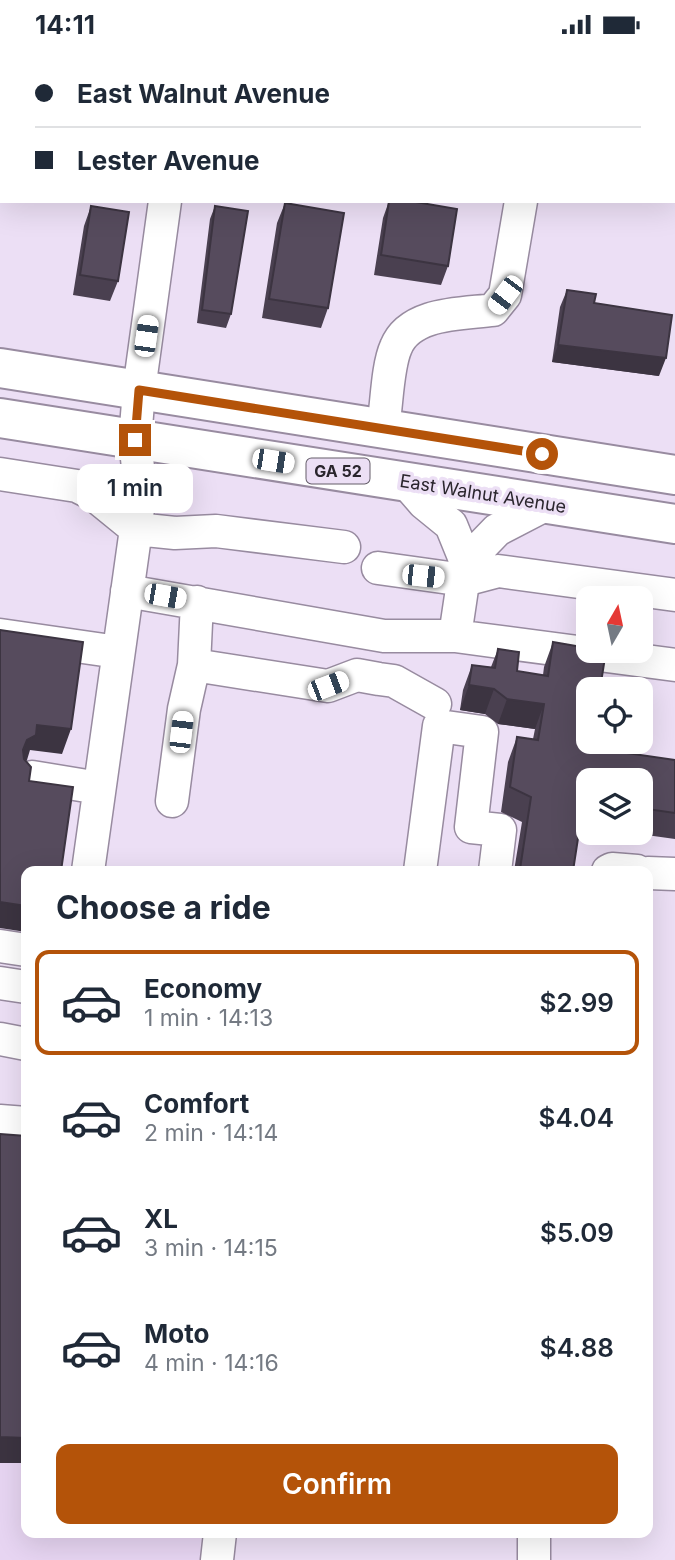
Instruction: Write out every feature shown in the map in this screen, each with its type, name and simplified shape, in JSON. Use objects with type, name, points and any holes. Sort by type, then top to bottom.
[{"type":"main road","points":[[0,368],[675,475]]},
{"type":"main road","name":"East Walnut Avenue","points":[[0,418],[675,524]]},
{"type":"street","points":[[89,866],[136,529],[140,486],[135,440],[139,390],[165,203]]},
{"type":"street","points":[[383,428],[396,346],[409,330],[425,320],[493,310],[505,295],[521,203]]},
{"type":"street","points":[[0,474],[77,486],[93,494],[136,529],[175,533],[216,531],[344,547]]},
{"type":"street","points":[[405,481],[424,503],[451,525],[465,571],[456,636]]},
{"type":"street","points":[[465,571],[497,530],[547,505]]},
{"type":"street","points":[[378,568],[498,571],[675,595]]},
{"type":"street","points":[[127,591],[197,601],[384,636],[456,636],[675,665]]},
{"type":"street","points":[[172,801],[184,709],[194,665],[197,601]]},
{"type":"street","points":[[0,635],[118,652]]},
{"type":"street","points":[[379,678],[384,636]]},
{"type":"street","points":[[194,665],[328,686],[357,675],[379,678],[394,681],[435,704]]},
{"type":"street","points":[[421,866],[439,726],[482,732],[471,827],[500,831],[496,866]]},
{"type":"street","points":[[32,777],[99,788]]},
{"type":"street","points":[[653,873],[675,874]]},
{"type":"street","points":[[0,946],[21,949]]},
{"type":"street","points":[[0,982],[21,986]]},
{"type":"street","points":[[0,1039],[21,1043]]},
{"type":"street","points":[[0,1121],[21,1123]]},
{"type":"street","points":[[217,1560],[219,1538]]},
{"type":"street","points":[[534,1538],[534,1560]]},
{"type":"shaded area","points":[[0,1139],[21,1142],[21,1538],[201,1538],[200,1560],[0,1560]]},
{"type":"building","points":[[285,203],[344,213],[328,308],[269,299]]},
{"type":"building","points":[[389,203],[422,203],[457,209],[448,266],[381,255]]},
{"type":"building","points":[[91,206],[129,212],[118,281],[80,275]]},
{"type":"building","points":[[215,206],[248,211],[231,314],[202,310]]},
{"type":"building","points":[[567,290],[596,294],[594,303],[672,315],[666,358],[558,345]]},
{"type":"building","points":[[0,630],[83,642],[71,729],[37,725],[36,735],[27,740],[23,750],[24,759],[31,767],[29,781],[73,787],[62,866],[21,866],[21,905],[0,902]]},
{"type":"building","points":[[553,642],[576,646],[576,663],[604,663],[602,677],[576,677],[576,754],[634,754],[675,760],[675,813],[653,810],[653,768],[576,768],[577,845],[574,866],[520,866],[531,797],[510,787],[517,737],[538,740],[544,704],[507,699],[494,689],[469,685],[472,665],[495,668],[498,649],[519,652],[517,671],[548,676]]},
{"type":"building","points":[[0,1134],[21,1136],[21,1438],[0,1437]]},
{"type":"route","points":[[135,440],[139,390],[542,454]]}]
